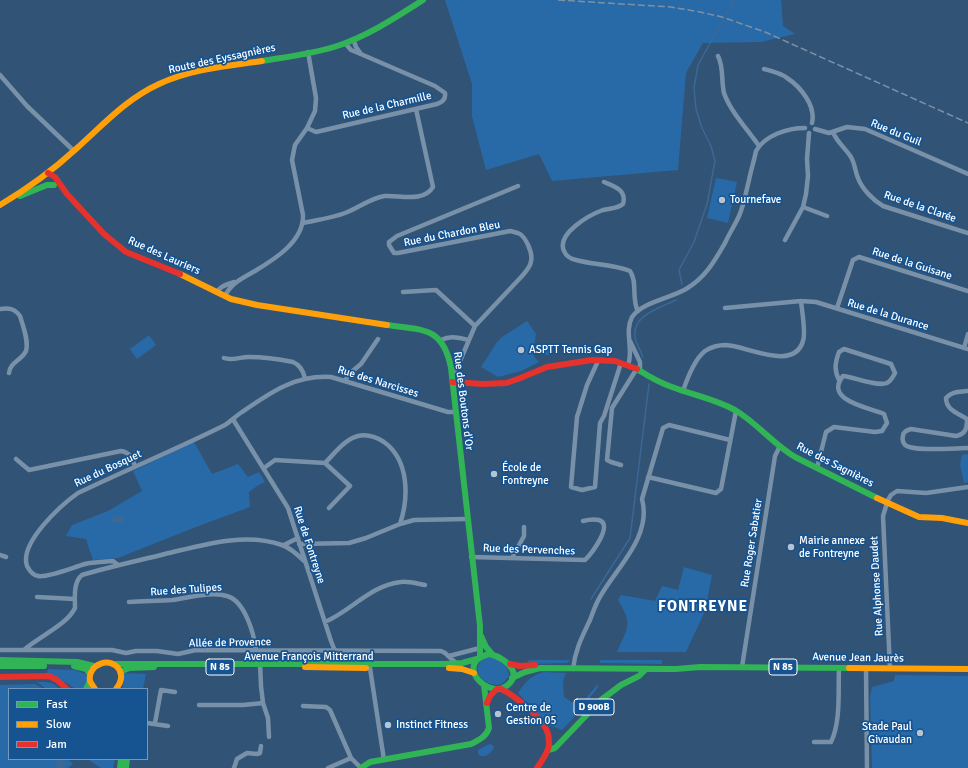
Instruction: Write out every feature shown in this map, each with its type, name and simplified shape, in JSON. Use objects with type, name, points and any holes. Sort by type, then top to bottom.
[{"type":"main road","name":"Route des Eyssagnières","points":[[0,205],[48,173],[123,105],[147,89],[197,72],[251,61],[324,50],[353,39],[423,0]]},
{"type":"main road","points":[[55,176],[57,165]]},
{"type":"main road","points":[[48,173],[55,176],[67,194],[54,185],[48,178],[48,173]]},
{"type":"main road","points":[[8,201],[40,187],[50,184],[54,185]]},
{"type":"main road","name":"Route des Eyssagnières","points":[[0,201],[26,188]]},
{"type":"main road","name":"Rue des Lauriers","points":[[67,194],[104,234],[120,248],[141,259],[191,279],[225,296]]},
{"type":"main road","name":"Rue des Boutons d'Or","points":[[225,296],[238,301],[257,305],[415,329],[432,333],[441,340],[448,354],[452,374],[471,557],[481,634],[478,658]]},
{"type":"main road","name":"Rue des Sagnières","points":[[452,382],[493,384],[506,383],[543,367],[612,360],[638,370],[660,382],[716,401],[736,411],[795,457],[886,503],[919,517],[942,518],[968,523]]},
{"type":"main road","name":"Rue des Boutons d'Or","points":[[481,634],[486,647],[492,654]]},
{"type":"main road","points":[[322,665],[332,653],[337,664]]},
{"type":"main road","points":[[520,701],[514,689],[512,679],[513,671],[510,664],[505,659],[492,654],[486,654],[478,658],[474,665],[474,674],[478,680],[484,685],[499,689],[512,695],[520,701],[546,730],[549,738],[548,750]]},
{"type":"main road","name":"Avenue François Mitterrand","points":[[113,664],[457,664],[469,662],[478,658]]},
{"type":"main road","name":"N 85","points":[[0,663],[77,662],[94,666],[104,662],[113,664]]},
{"type":"main road","name":"N 85","points":[[0,663],[24,666],[77,666],[86,669],[90,674]]},
{"type":"main road","points":[[113,664],[120,672],[121,677],[118,688]]},
{"type":"main road","name":"Avenue François Mitterrand","points":[[337,664],[370,668],[456,668],[474,674]]},
{"type":"main road","name":"Avenue Jean Jaurès","points":[[510,664],[520,666],[646,669],[700,667]]},
{"type":"main road","name":"Avenue François Mitterrand","points":[[120,672],[129,668],[260,665]]},
{"type":"main road","name":"Avenue Jean Jaurès","points":[[512,679],[530,670],[540,668],[573,667],[676,665],[700,667],[968,669]]},
{"type":"main road","points":[[93,688],[90,681],[90,674],[94,666]]},
{"type":"main road","name":"D 900B","points":[[537,768],[548,750],[555,748],[607,695],[621,685],[639,676],[646,669]]},
{"type":"main road","points":[[0,677],[49,676],[57,680],[66,688]]},
{"type":"main road","points":[[487,703],[490,696],[507,685],[512,679]]},
{"type":"main road","points":[[86,688],[90,681]]},
{"type":"main road","points":[[361,768],[366,764],[471,744],[478,741],[487,734],[489,728],[484,685]]},
{"type":"main road","points":[[368,768],[381,761]]},
{"type":"street","points":[[353,39],[361,54]]},
{"type":"street","name":"Rue de la Charmille","points":[[306,128],[316,132],[442,102],[446,96],[445,93],[435,86],[351,50],[345,43]]},
{"type":"street","points":[[225,296],[228,290],[236,282],[270,261],[285,249],[296,237],[303,223],[303,215],[292,160],[295,145],[315,111],[316,105],[308,52]]},
{"type":"street","points":[[718,56],[722,67],[722,79],[726,98],[733,111],[759,146]]},
{"type":"street","points":[[764,69],[787,77],[797,86],[810,106],[813,115],[812,123],[815,129],[813,132],[809,133]]},
{"type":"street","points":[[0,75],[26,106],[74,151]]},
{"type":"street","points":[[303,223],[345,213],[360,204],[383,196],[405,198],[426,194],[431,191],[434,187],[416,109]]},
{"type":"street","points":[[598,361],[587,385],[577,418],[571,487],[582,490],[595,488],[600,423],[624,364],[631,352],[629,340],[630,322],[633,316],[646,306],[685,290],[706,273],[717,257],[739,215],[744,202],[756,151],[759,146],[768,138],[786,130],[806,128],[807,125],[812,123]]},
{"type":"street","name":"Rue du Guil","points":[[815,129],[826,132],[833,132],[847,127],[865,130],[968,174]]},
{"type":"street","points":[[785,240],[803,207],[808,183],[806,159],[809,133],[807,132],[806,128]]},
{"type":"street","name":"Rue de la Clarée","points":[[833,132],[846,148],[852,159],[858,179],[875,201],[883,206],[968,233]]},
{"type":"street","points":[[604,182],[620,190],[624,197],[623,204],[617,208],[598,212],[573,228],[565,236],[562,246],[566,255],[575,260],[630,271],[633,276],[638,311]]},
{"type":"street","name":"Rue du Chardon Bleu","points":[[452,374],[457,368],[475,326],[523,275],[532,261],[523,236],[515,232],[504,232],[398,253],[394,253],[389,245],[389,242],[397,236],[518,186]]},
{"type":"street","points":[[803,207],[827,216]]},
{"type":"street","name":"Rue de la Guisane","points":[[837,308],[853,260],[859,257],[968,291]]},
{"type":"street","points":[[217,292],[223,286],[236,282]]},
{"type":"street","points":[[403,292],[436,290],[475,326]]},
{"type":"street","points":[[683,391],[698,358],[706,351],[714,347],[726,345],[775,356],[788,356],[796,353],[804,339],[801,301]]},
{"type":"street","name":"Rue de la Durance","points":[[726,308],[801,301],[816,302],[966,348]]},
{"type":"street","points":[[0,309],[9,308],[18,313],[26,342],[26,350],[24,354],[9,368],[9,373]]},
{"type":"street","points":[[966,348],[968,334]]},
{"type":"street","points":[[441,340],[453,337],[469,340]]},
{"type":"street","points":[[345,381],[349,374],[361,364],[378,339]]},
{"type":"street","points":[[621,465],[608,460],[610,417],[612,408],[638,370],[640,362],[629,340]]},
{"type":"street","points":[[818,468],[826,432],[830,429],[834,427],[875,432],[882,431],[887,423],[884,414],[851,404],[847,400],[839,391],[839,380],[835,366],[839,352],[844,349],[891,364],[895,373],[893,378],[888,383],[881,384],[849,376],[842,376],[839,380]]},
{"type":"street","points":[[224,358],[227,360],[248,357],[293,362],[298,364],[305,378]]},
{"type":"street","name":"Rue des Narcisses","points":[[234,419],[248,408],[283,386],[305,378],[320,376],[331,377],[448,412],[455,412]]},
{"type":"street","points":[[967,391],[949,394],[946,398],[946,404],[950,409],[966,419],[966,430],[962,435],[956,436],[911,429],[906,430],[903,435],[903,442],[906,446],[913,448],[968,448]]},
{"type":"street","points":[[648,476],[716,494],[721,489],[736,411]]},
{"type":"street","name":"Rue du Bosquet","points":[[234,419],[78,493],[60,506],[41,528],[27,552],[25,560],[28,567],[33,574],[45,577],[87,564],[113,561],[118,565],[211,543],[245,539],[263,540],[284,545],[304,561]]},
{"type":"street","name":"Rue de Fontreyne","points":[[234,419],[235,423],[288,508],[331,641],[332,653]]},
{"type":"street","points":[[573,667],[575,654],[600,597],[631,552],[640,532],[644,508],[642,499],[661,432],[666,426],[669,425],[730,440]]},
{"type":"street","points":[[325,463],[346,443],[356,436],[373,436],[388,446],[398,460],[403,472],[406,487],[406,500],[400,524]]},
{"type":"street","name":"Rue Roger Sabatier","points":[[742,667],[775,456],[780,446]]},
{"type":"street","points":[[16,459],[29,470],[122,451],[131,456],[135,466]]},
{"type":"street","points":[[264,468],[275,460],[325,463],[352,487],[329,508]]},
{"type":"street","points":[[886,503],[891,495],[897,491],[926,492],[968,487]]},
{"type":"street","name":"Rue Alphonse Daudet","points":[[886,503],[883,516],[890,669]]},
{"type":"street","points":[[299,544],[349,543],[414,520],[467,519]]},
{"type":"street","name":"Rue des Pervenches","points":[[471,557],[585,560],[602,536],[603,526],[602,522],[598,520],[583,521]]},
{"type":"street","points":[[512,558],[524,536],[524,527]]},
{"type":"street","points":[[284,545],[298,538]]},
{"type":"street","points":[[0,555],[6,557]]},
{"type":"street","points":[[24,650],[70,615],[75,608],[76,582],[78,578],[82,575],[118,565]]},
{"type":"street","points":[[325,622],[380,587],[402,582],[425,585]]},
{"type":"street","name":"Rue des Tulipes","points":[[129,602],[173,600],[214,595],[227,596],[235,600],[246,616],[256,650]]},
{"type":"street","points":[[37,597],[75,599]]},
{"type":"street","points":[[448,656],[480,648]]},
{"type":"street","name":"Allée de Provence","points":[[0,650],[112,650],[126,653],[136,651],[157,651],[178,654],[196,650],[256,650],[332,653],[441,651],[457,664]]},
{"type":"street","points":[[260,665],[263,703],[268,718],[269,738]]},
{"type":"street","points":[[370,668],[381,761]]},
{"type":"street","points":[[814,742],[831,742],[835,734],[839,668]]},
{"type":"street","points":[[866,668],[867,768]]},
{"type":"street","points":[[155,723],[161,690],[175,692]]},
{"type":"street","points":[[199,705],[243,705],[263,703]]},
{"type":"street","points":[[303,706],[326,707],[330,710],[351,758],[361,768]]},
{"type":"street","points":[[148,723],[168,726]]},
{"type":"street","points":[[234,768],[237,759],[247,753],[260,753],[261,746]]},
{"type":"street","points":[[328,768],[351,758]]},
{"type":"shaded area","points":[[445,0],[781,0],[783,26],[795,34],[761,42],[703,43],[686,73],[678,170],[552,181],[539,154],[486,170],[472,116],[472,84]]},
{"type":"shaded area","name":"Tournefave","points":[[716,178],[737,182],[728,223],[707,218]]},
{"type":"shaded area","name":"ASPTT Tennis Gap","points":[[527,321],[536,334],[534,346],[546,346],[546,348],[550,348],[549,355],[533,353],[539,362],[521,371],[498,377],[481,367],[497,342],[502,337]]},
{"type":"shaded area","points":[[149,335],[156,345],[137,359],[130,349]]},
{"type":"shaded area","points":[[194,442],[212,474],[238,464],[248,477],[259,472],[265,482],[249,492],[250,507],[118,558],[93,560],[86,539],[66,536],[72,525],[108,511],[142,491],[133,471]]},
{"type":"shaded area","points":[[968,454],[968,482],[964,483],[960,465],[962,455]]},
{"type":"shaded area","points":[[123,515],[124,522],[113,523],[112,517]]},
{"type":"shaded area","points":[[684,567],[712,575],[705,611],[686,652],[617,652],[627,626],[626,615],[618,600],[621,595],[655,601],[662,586],[678,590]]},
{"type":"shaded area","points":[[491,657],[501,661],[509,672],[509,676],[502,684],[495,685],[488,683],[479,675],[479,664],[483,660]]},
{"type":"shaded area","points":[[529,660],[570,660],[567,663],[527,664]]},
{"type":"shaded area","points":[[600,660],[662,660],[662,664],[600,663]]},
{"type":"shaded area","points":[[48,669],[75,670],[86,674],[89,680],[84,688],[74,688],[47,673]]},
{"type":"shaded area","points":[[544,672],[566,673],[563,681],[564,697],[573,703],[573,708],[576,710],[597,685],[599,686],[578,713],[562,730],[550,726],[518,693],[523,685],[535,675]]},
{"type":"shaded area","points":[[124,673],[146,674],[143,688],[122,688]]},
{"type":"shaded area","name":"Stade Paul Givaudan","points":[[895,675],[968,676],[968,768],[872,768],[870,697],[872,687],[894,681]]},
{"type":"shaded area","points":[[37,682],[51,683],[59,688],[45,688]]},
{"type":"shaded area","points":[[35,684],[42,688],[8,688],[8,760],[69,760],[73,764],[68,768],[0,768],[0,685]]},
{"type":"shaded area","points":[[489,744],[493,745],[494,748],[491,752],[486,756],[480,756],[478,750]]},
{"type":"shaded area","points":[[59,760],[63,760],[68,765],[64,768],[57,768],[54,765]]},
{"type":"shaded area","points":[[115,760],[113,768],[101,768],[90,761]]},
{"type":"waterway","points":[[682,284],[679,270],[694,242],[707,204],[715,161],[711,146],[702,128],[696,109],[694,88],[698,65],[734,0]]},
{"type":"waterway","points":[[643,357],[635,337],[635,329],[638,323],[648,313],[676,300]]},
{"type":"waterway","points":[[591,599],[630,538],[649,384]]},
{"type":"railway","points":[[558,0],[671,7],[722,17],[765,32],[968,123]]},
{"type":"traffic: fast","points":[[262,61],[316,52],[346,43],[402,14],[423,0]]},
{"type":"traffic: fast","points":[[20,196],[47,185],[54,185]]},
{"type":"traffic: fast","points":[[387,325],[421,330],[436,337],[443,344],[451,368],[480,626],[480,657]]},
{"type":"traffic: fast","points":[[637,369],[668,385],[712,400],[735,410],[751,421],[779,446],[795,457],[877,498]]},
{"type":"traffic: fast","points":[[481,636],[486,647],[492,654]]},
{"type":"traffic: fast","points":[[490,654],[497,656],[508,664],[514,674],[508,684],[501,689],[492,688],[485,685],[475,674],[475,662],[481,657],[490,654]]},
{"type":"traffic: fast","points":[[113,664],[445,664],[462,663],[477,659]]},
{"type":"traffic: fast","points":[[0,660],[77,662],[94,666]]},
{"type":"traffic: fast","points":[[0,666],[44,666]]},
{"type":"traffic: fast","points":[[74,666],[86,669],[90,674]]},
{"type":"traffic: fast","points":[[120,672],[129,668],[154,667]]},
{"type":"traffic: fast","points":[[512,678],[525,672],[540,668],[849,668]]},
{"type":"traffic: fast","points":[[548,750],[555,748],[601,700],[621,685],[639,676],[646,669]]},
{"type":"traffic: fast","points":[[86,688],[90,681]]},
{"type":"traffic: fast","points":[[361,768],[370,762],[471,744],[479,740],[486,734],[489,728],[484,685]]},
{"type":"traffic: fast","points":[[120,768],[121,760]]},
{"type":"traffic: fast","points":[[126,768],[127,760]]},
{"type":"traffic: slow","points":[[0,205],[49,172],[125,105],[147,90],[171,79],[197,71],[262,61]]},
{"type":"traffic: slow","points":[[180,274],[231,299],[257,305],[387,325]]},
{"type":"traffic: slow","points":[[877,498],[919,517],[942,518],[968,523]]},
{"type":"traffic: slow","points":[[94,688],[90,681],[92,670],[96,666],[106,663],[112,663],[120,671],[121,681],[117,688]]},
{"type":"traffic: slow","points":[[305,667],[366,668]]},
{"type":"traffic: slow","points":[[449,668],[462,669],[474,673]]},
{"type":"traffic: slow","points":[[849,668],[968,669]]},
{"type":"traffic: jam","points":[[48,173],[55,177],[67,194],[104,234],[126,252],[180,274]]},
{"type":"traffic: jam","points":[[452,382],[483,384],[506,383],[547,367],[592,360],[615,361],[637,369]]},
{"type":"traffic: jam","points":[[510,664],[520,666],[535,665]]},
{"type":"traffic: jam","points":[[0,677],[49,676],[57,680],[66,688]]},
{"type":"traffic: jam","points":[[487,703],[490,696],[497,689]]},
{"type":"traffic: jam","points":[[501,689],[528,708],[541,721],[545,728],[548,735],[549,746],[546,755],[537,768]]},
{"type":"place","name":"Tournefave","points":[[722,200]]},
{"type":"place","name":"ASPTT Tennis Gap","points":[[521,350]]},
{"type":"place","name":"École de Fontreyne","points":[[494,474]]},
{"type":"place","name":"Mairie annexe de Fontreyne","points":[[791,547]]},
{"type":"place","name":"Centre de Gestion 05","points":[[498,714]]},
{"type":"place","name":"Instinct Fitness","points":[[388,725]]},
{"type":"place","name":"Stade Paul Givaudan","points":[[920,733]]},
{"type":"district","name":"FONTREYNE","points":[[703,607]]}]
